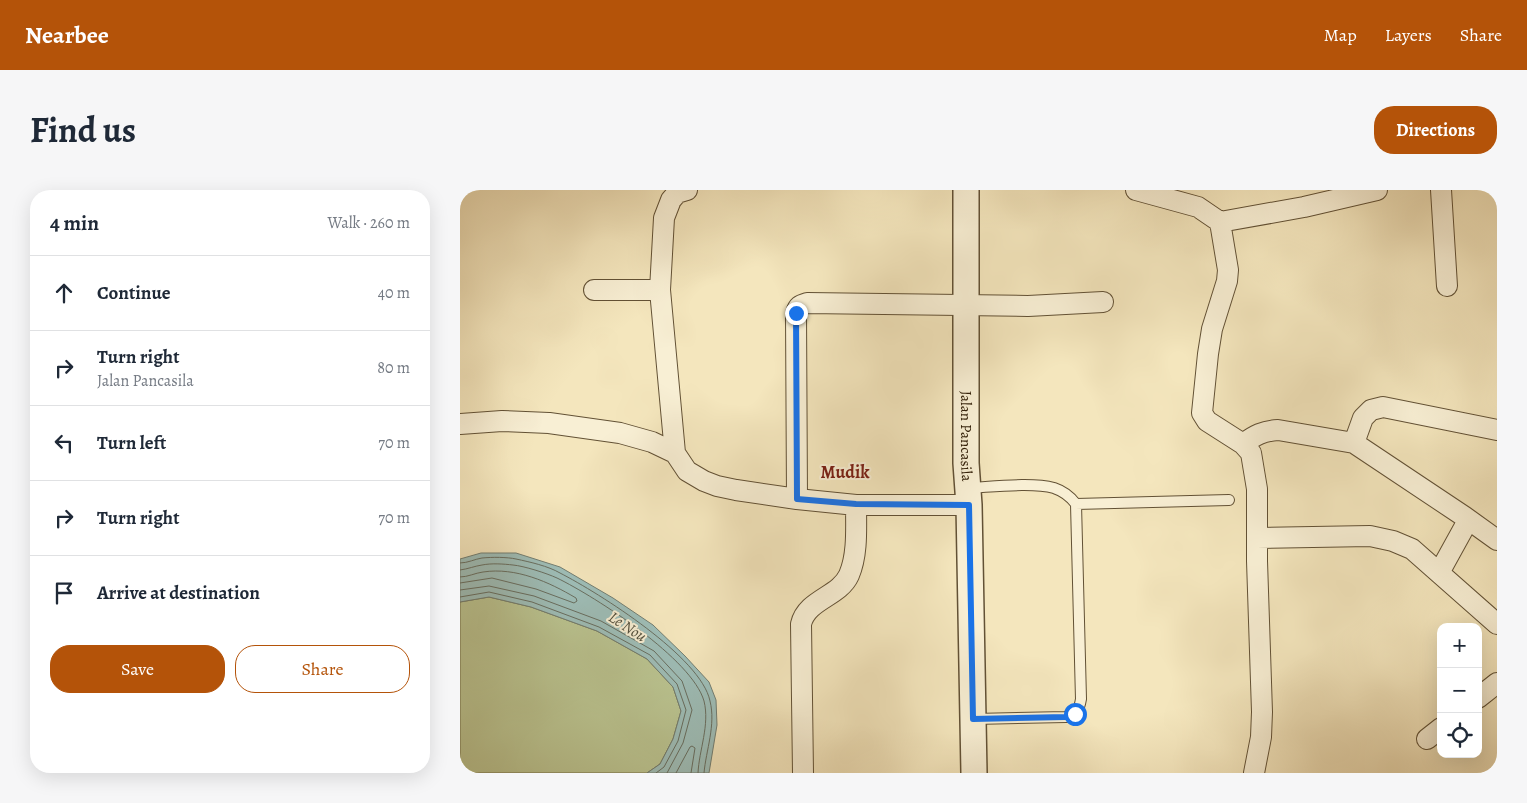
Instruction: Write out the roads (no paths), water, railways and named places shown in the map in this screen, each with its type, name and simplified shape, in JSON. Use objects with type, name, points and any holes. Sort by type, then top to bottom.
[{"type":"street","points":[[686,190],[677,194],[671,200],[664,218],[660,290],[675,452],[687,471],[704,481],[736,490],[797,499],[856,504],[968,496]]},
{"type":"street","name":"Jalan Pancasila","points":[[966,190],[966,463],[974,773]]},
{"type":"street","points":[[1136,190],[1198,208],[1220,222],[1304,207],[1336,195],[1377,190]]},
{"type":"street","points":[[1441,190],[1447,286]]},
{"type":"street","points":[[1220,222],[1228,270],[1227,281],[1212,329],[1202,413],[1207,421],[1243,444],[1251,453],[1257,489],[1262,712],[1261,738],[1254,773]]},
{"type":"street","points":[[594,290],[660,290]]},
{"type":"street","points":[[797,499],[796,313],[798,307],[807,303],[1028,306],[1103,302]]},
{"type":"street","points":[[1354,443],[1363,418],[1371,410],[1383,407],[1497,430]]},
{"type":"street","points":[[460,424],[502,421],[549,423],[590,428],[620,433],[652,442],[675,452]]},
{"type":"street","points":[[1243,444],[1256,434],[1278,430],[1354,443],[1497,540]]},
{"type":"street","points":[[803,773],[801,624],[804,614],[810,607],[840,586],[849,576],[856,539],[856,504]]},
{"type":"street","points":[[1439,573],[1466,524],[1465,517]]},
{"type":"street","points":[[1257,538],[1370,536],[1393,541],[1412,549],[1497,624]]},
{"type":"street","points":[[1482,695],[1497,683]]},
{"type":"lane","points":[[968,496],[1047,487],[1062,491],[1076,504],[1081,699],[1079,710],[1075,714],[1066,717],[973,719]]},
{"type":"lane","points":[[1076,504],[1230,500]]},
{"type":"water","name":"Le Nou","points":[[481,553],[516,553],[560,567],[613,598],[653,625],[709,682],[716,700],[717,725],[709,773],[647,773],[660,764],[673,739],[681,711],[673,687],[647,659],[597,631],[531,607],[489,597],[460,602],[460,559]]},
{"type":"district","name":"Mudik","points":[[845,472]]}]
